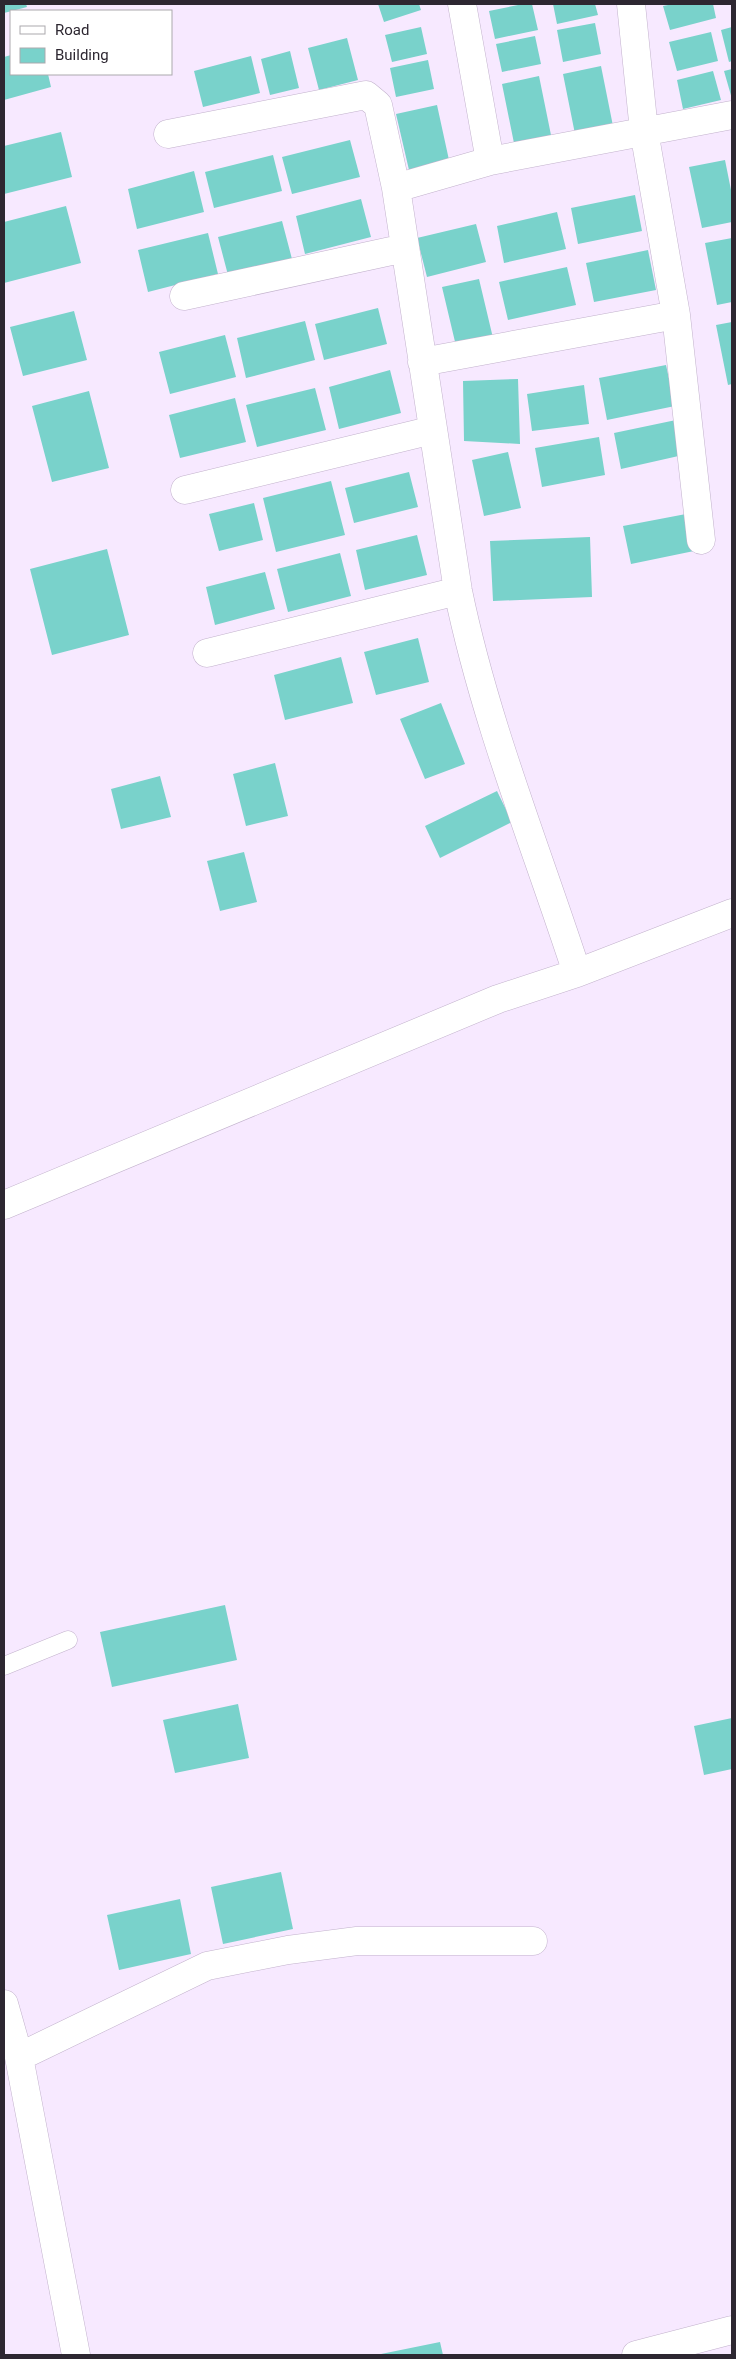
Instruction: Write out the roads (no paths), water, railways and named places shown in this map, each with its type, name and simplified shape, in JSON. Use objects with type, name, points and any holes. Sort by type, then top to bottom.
[{"type":"street","points":[[462,4],[490,161]]},
{"type":"street","points":[[631,4],[644,131],[676,315],[701,540]]},
{"type":"street","points":[[168,134],[366,95],[378,105],[396,188],[458,591],[478,680],[577,973]]},
{"type":"street","points":[[396,188],[490,161],[732,115]]},
{"type":"street","points":[[184,296],[405,248]]},
{"type":"street","points":[[422,362],[676,315]]},
{"type":"street","points":[[185,490],[433,430]]},
{"type":"street","points":[[207,653],[458,591]]},
{"type":"street","points":[[4,1205],[498,999],[577,973],[732,913]]},
{"type":"street","points":[[15,2073],[208,1966],[288,1950],[357,1941],[533,1940]]},
{"type":"street","points":[[4,2004],[15,2073],[76,2355]]},
{"type":"street","points":[[636,2355],[732,2330]]},
{"type":"lane","points":[[4,1666],[68,1640]]}]
